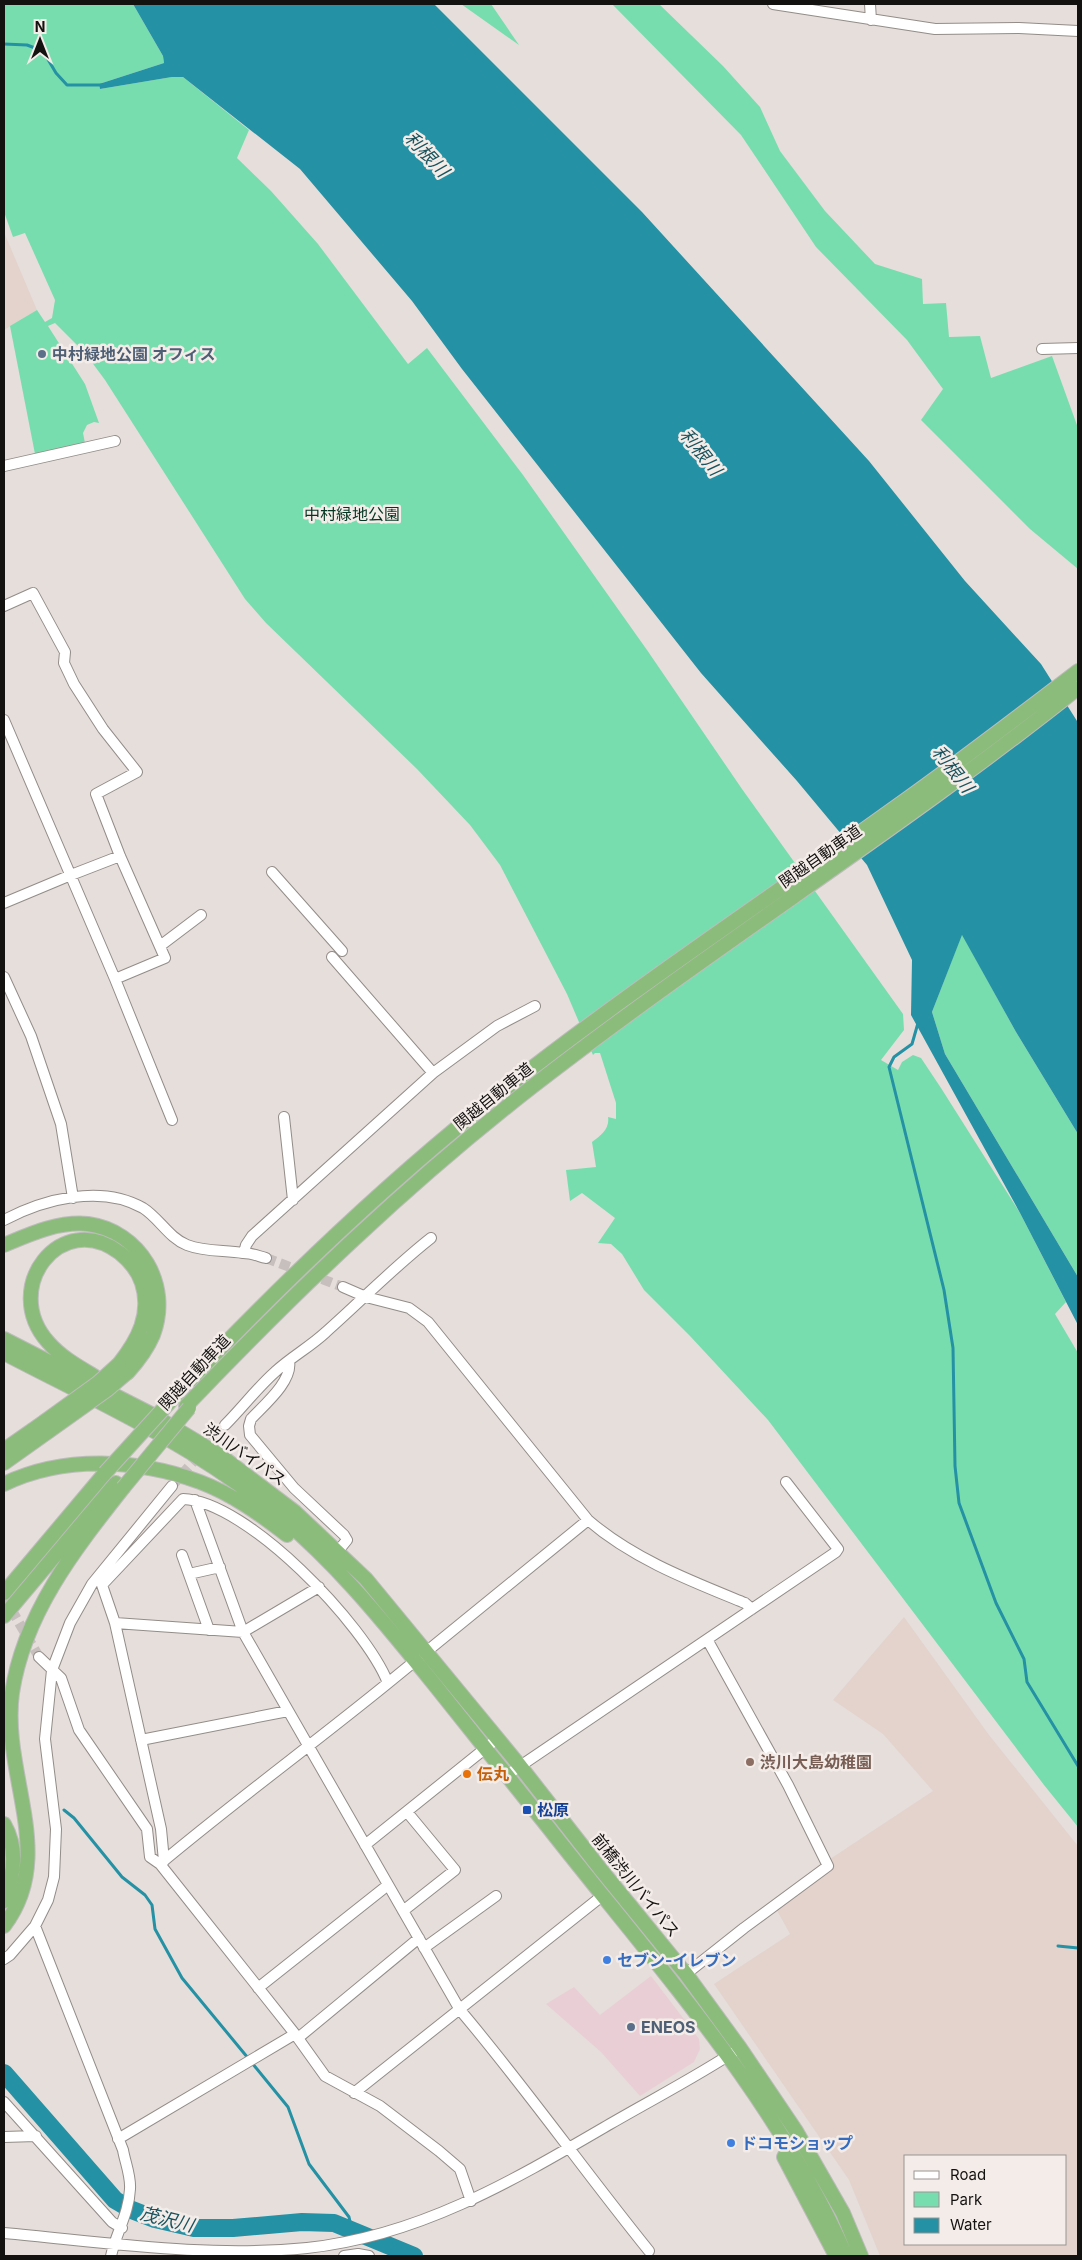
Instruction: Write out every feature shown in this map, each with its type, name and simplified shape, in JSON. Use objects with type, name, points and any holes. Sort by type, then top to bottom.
[{"type":"highway","name":"関越自動車道","points":[[4,1593],[105,1473],[175,1396],[296,1272],[379,1194],[479,1110],[563,1045],[671,965],[897,807],[1078,671]]},
{"type":"highway","name":"関越自動車道","points":[[4,1616],[211,1379],[333,1257],[390,1204],[475,1132],[570,1057],[968,772],[1078,688]]},
{"type":"highway","points":[[4,1245],[51,1227],[85,1224],[102,1226],[132,1243],[143,1256],[157,1286],[158,1302],[154,1334],[143,1354],[98,1383],[4,1463]]},
{"type":"highway","points":[[123,1368],[137,1338],[144,1315],[144,1289],[134,1268],[126,1257],[114,1248],[95,1241],[83,1240],[69,1243],[56,1249],[39,1264],[33,1277],[30,1291],[33,1318],[47,1342],[73,1363],[152,1408],[190,1432],[221,1456]]},
{"type":"highway","name":"渋川バイパス","points":[[4,1339],[151,1414],[221,1456],[295,1512],[366,1579],[420,1656]]},
{"type":"highway","name":"渋川バイパス","points":[[4,1353],[142,1424],[206,1462],[261,1501],[346,1579],[420,1656]]},
{"type":"highway","points":[[4,1450],[46,1427]]},
{"type":"highway","points":[[4,1484],[31,1473],[76,1465],[126,1464],[175,1474],[201,1482],[242,1503],[346,1579]]},
{"type":"highway","points":[[4,1926],[20,1900],[26,1880],[28,1861],[28,1838],[11,1744],[12,1694],[17,1668],[36,1616],[51,1588],[120,1485]]},
{"type":"highway","name":"前橋渋川バイパス","points":[[420,1656],[520,1766],[686,1974],[790,2146],[828,2215],[846,2256]]},
{"type":"highway","name":"前橋渋川バイパス","points":[[420,1656],[486,1749],[602,1896],[734,2052],[800,2140],[842,2213],[861,2256]]},
{"type":"highway","points":[[4,1824],[11,1840],[13,1859],[12,1874],[4,1901]]},
{"type":"highway","points":[[790,2146],[784,2157],[836,2256]]},
{"type":"street","points":[[773,4],[935,29],[1019,28],[1078,31]]},
{"type":"street","points":[[870,4],[870,20]]},
{"type":"street","points":[[1042,350],[1078,348]]},
{"type":"street","points":[[4,466],[115,441]]},
{"type":"street","points":[[4,606],[33,593],[64,652],[64,663],[74,684],[103,729],[137,772],[96,794],[120,856],[165,958],[115,979]]},
{"type":"street","points":[[4,720],[115,979],[172,1120]]},
{"type":"street","points":[[4,903],[120,856]]},
{"type":"street","points":[[272,872],[342,950]]},
{"type":"street","points":[[160,946],[201,915]]},
{"type":"street","points":[[332,957],[433,1073]]},
{"type":"street","points":[[4,977],[31,1036],[61,1124],[73,1198]]},
{"type":"street","points":[[244,1252],[252,1236],[433,1073],[497,1026],[535,1006]]},
{"type":"street","points":[[284,1117],[293,1200]]},
{"type":"street","points":[[4,1220],[24,1210],[50,1201],[105,1197],[123,1199],[144,1209],[184,1244],[199,1249],[244,1252],[266,1258]]},
{"type":"street","points":[[225,1425],[273,1373],[310,1347],[366,1296],[396,1265],[431,1238]]},
{"type":"street","points":[[343,1287],[366,1296],[409,1308],[428,1322],[588,1520],[626,1548],[694,1582],[745,1603],[752,1609]]},
{"type":"street","points":[[289,1361],[288,1378],[251,1419],[249,1426],[250,1435],[299,1494],[344,1535],[347,1540],[338,1551]]},
{"type":"street","points":[[507,1775],[632,1689],[708,1640],[838,1549],[786,1482]]},
{"type":"street","points":[[4,1959],[10,1955],[35,1926],[48,1900],[56,1860],[53,1789],[46,1739],[52,1670],[70,1623],[172,1486]]},
{"type":"street","points":[[97,1585],[182,1500],[195,1500],[208,1504],[257,1533],[319,1587],[354,1626],[382,1666],[388,1682]]},
{"type":"street","points":[[195,1500],[243,1632],[460,2010],[491,2047],[568,2149],[649,2251]]},
{"type":"street","points":[[162,1862],[256,1785],[308,1748],[588,1520]]},
{"type":"street","points":[[182,1554],[209,1630]]},
{"type":"street","points":[[189,1574],[220,1567]]},
{"type":"street","points":[[97,1585],[115,1623],[161,1829],[162,1862]]},
{"type":"street","points":[[115,1623],[243,1632],[319,1587]]},
{"type":"street","points":[[686,1974],[744,1928],[828,1866],[788,1785],[708,1640]]},
{"type":"street","points":[[39,1657],[61,1678],[79,1730],[147,1830],[150,1858],[162,1862],[297,2036],[325,2076],[380,2106],[439,2150],[460,2169],[471,2201]]},
{"type":"street","points":[[141,1740],[288,1711]]},
{"type":"street","points":[[365,1845],[497,1739]]},
{"type":"street","points":[[403,1911],[455,1870],[407,1812]]},
{"type":"street","points":[[258,1988],[388,1885]]},
{"type":"street","points":[[424,1948],[496,1896]]},
{"type":"street","points":[[354,2093],[602,1896]]},
{"type":"street","points":[[35,1926],[123,2150],[130,2191],[123,2224],[114,2243],[111,2256]]},
{"type":"street","points":[[118,2139],[297,2036],[418,1938]]},
{"type":"street","points":[[4,2233],[192,2250],[241,2251],[328,2245],[402,2227],[434,2217],[471,2201],[568,2149],[734,2052]]},
{"type":"street","points":[[4,2102],[112,2222],[123,2224]]},
{"type":"street","points":[[4,2137],[36,2136]]},
{"type":"street","points":[[344,2256],[358,2254],[369,2256]]},
{"type":"shaded area","points":[[4,232],[37,310],[4,330]]},
{"type":"shaded area","points":[[904,1617],[989,1735],[1078,1846],[1078,2256],[880,2256],[849,2180],[714,1984],[790,1934],[775,1907],[832,1870],[827,1861],[933,1791],[883,1734],[833,1700]]},
{"type":"shaded area","name":"ENEOS","points":[[651,1976],[699,2039],[700,2049],[694,2062],[640,2096],[601,2052],[546,2004],[574,1987],[600,2015]]},
{"type":"green space","name":"中村緑地公園","points":[[4,4],[133,4],[163,56],[164,63],[99,84],[100,89],[172,77],[183,77],[249,130],[237,158],[271,191],[318,244],[408,364],[427,348],[523,475],[647,650],[742,789],[903,1014],[904,1030],[881,1060],[898,1070],[902,1062],[913,1055],[921,1058],[1020,1213],[1066,1302],[1055,1314],[1078,1353],[1078,1827],[1044,1785],[768,1420],[690,1336],[644,1290],[622,1254],[611,1244],[598,1243],[615,1218],[582,1193],[570,1201],[566,1170],[596,1167],[592,1142],[602,1134],[608,1125],[608,1117],[616,1119],[616,1103],[600,1053],[593,1055],[567,994],[500,865],[470,825],[417,769],[266,623],[245,599],[105,380],[85,353],[55,323],[48,326],[85,384],[99,423],[94,422],[87,425],[83,433],[85,443],[35,454],[10,326],[37,310],[45,322],[52,318],[55,300],[25,233],[13,237],[4,212]]},
{"type":"green space","points":[[461,4],[491,4],[519,45]]},
{"type":"green space","points":[[612,4],[659,4],[723,66],[760,107],[780,151],[825,211],[875,264],[922,279],[923,304],[946,303],[949,337],[980,336],[991,378],[1052,356],[1078,428],[1078,569],[1030,529],[921,420],[943,389],[907,340],[816,247],[741,135]]},
{"type":"green space","points":[[962,934],[1016,1032],[1078,1134],[1078,1277],[945,1054],[932,1012]]},
{"type":"water","name":"利根川","points":[[133,4],[434,4],[642,212],[869,461],[965,581],[1041,664],[1077,721],[1078,1134],[1016,1032],[962,935],[932,1012],[945,1054],[1078,1277],[1078,1325],[1020,1213],[911,1015],[912,960],[867,865],[797,781],[701,673],[462,369],[412,301],[300,169],[183,77],[172,77],[100,89],[99,84],[164,63],[163,56]]},
{"type":"waterway","points":[[4,44],[27,45],[43,51],[56,73],[67,85],[102,85]]},
{"type":"waterway","points":[[918,1023],[912,1044],[894,1057],[889,1067],[944,1290],[953,1348],[955,1466],[959,1503],[996,1603],[1024,1659],[1027,1682],[1078,1766]]},
{"type":"waterway","points":[[64,1810],[74,1818],[122,1877],[145,1895],[152,1905],[155,1929],[182,1978],[248,2058]]},
{"type":"waterway","points":[[1058,1946],[1078,1948]]},
{"type":"waterway","points":[[252,2063],[288,2107],[309,2164],[349,2217],[352,2230]]},
{"type":"waterway","name":"茂沢川","points":[[4,2073],[115,2200],[132,2210],[155,2219],[194,2228],[233,2228],[302,2222],[334,2223],[414,2256]]},
{"type":"tunnel","points":[[266,1258],[343,1287]]},
{"type":"tunnel","points":[[172,1486],[225,1425]]},
{"type":"tunnel","points":[[4,1597],[39,1657]]},
{"type":"place","name":"中村緑地公園 オフィス","points":[[42,354]]},
{"type":"place","name":"渋川大島幼稚園","points":[[750,1762]]},
{"type":"place","name":"伝丸","points":[[467,1774]]},
{"type":"place","name":"松原","points":[[527,1810]]},
{"type":"place","name":"セブン-イレブン","points":[[607,1960]]},
{"type":"place","name":"ENEOS","points":[[631,2027]]},
{"type":"place","name":"ドコモショップ","points":[[731,2143]]}]
